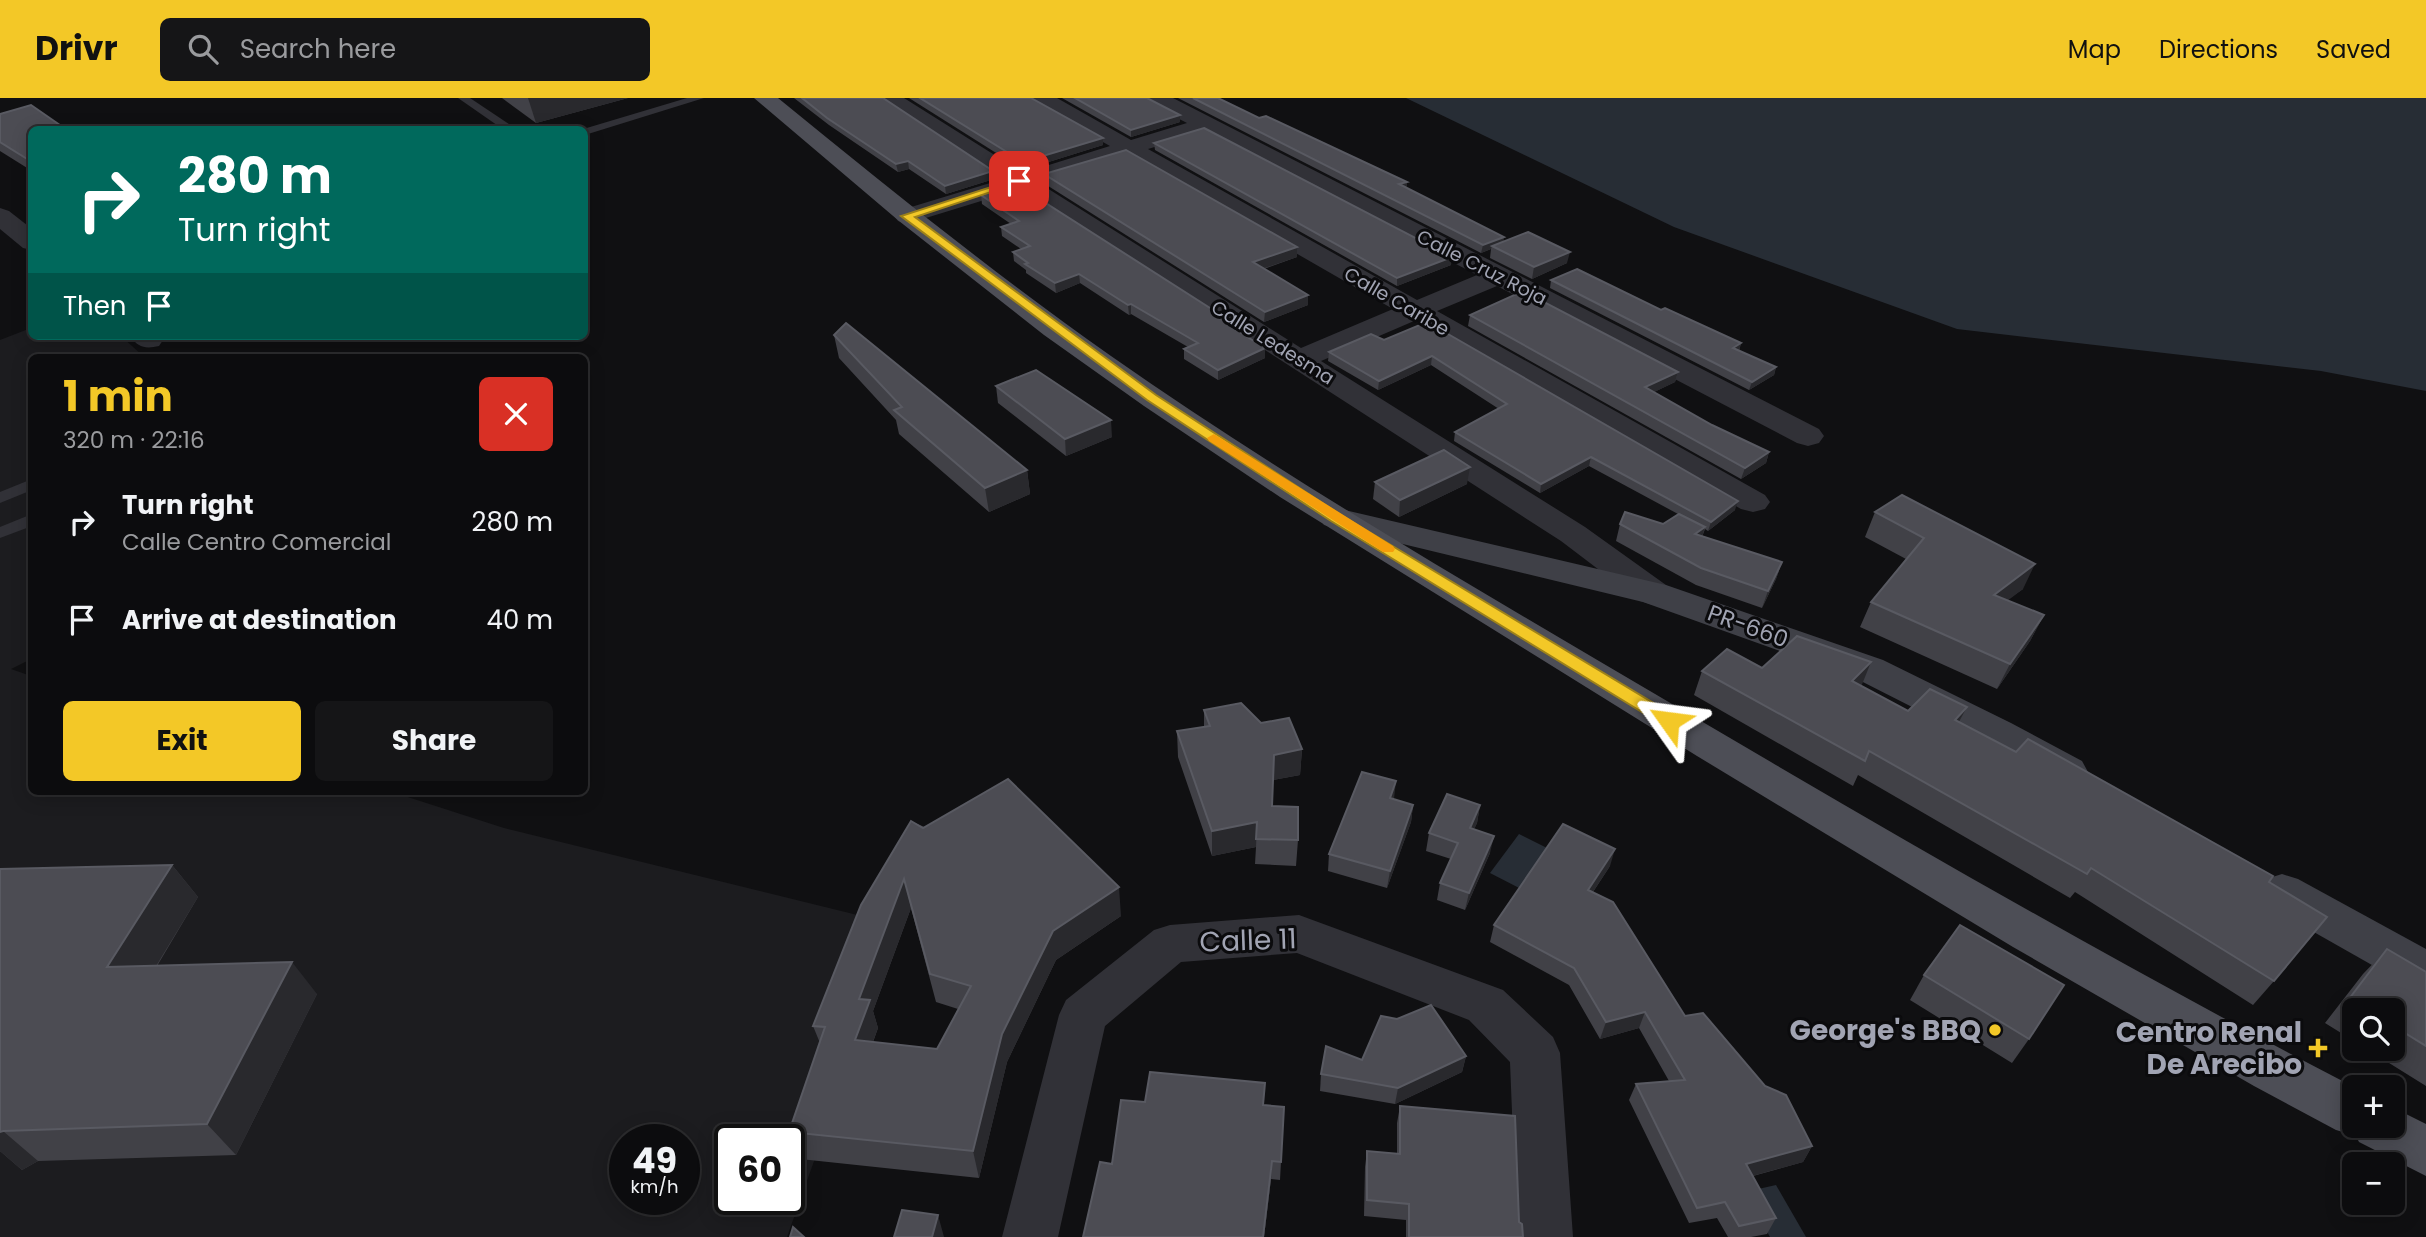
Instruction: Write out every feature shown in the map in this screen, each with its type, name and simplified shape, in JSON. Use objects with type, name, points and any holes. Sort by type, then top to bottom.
[{"type":"main road","points":[[765,98],[907,216],[1152,398],[1336,518],[1939,882],[2342,1106]]},
{"type":"main road","points":[[2402,1138],[2426,1151]]},
{"type":"street","name":"Calle Ledesma","points":[[889,98],[1573,534],[1653,593]]},
{"type":"street","name":"Calle Caribe","points":[[1041,98],[1753,502]]},
{"type":"street","name":"Calle Cruz Roja","points":[[1156,98],[1808,436]]},
{"type":"street","points":[[907,216],[1207,124]]},
{"type":"street","points":[[0,216],[28,240]]},
{"type":"street","points":[[1300,359],[1497,276]]},
{"type":"street","name":"PR-660","points":[[1336,518],[1653,593],[1868,669],[1997,733],[2092,786]]},
{"type":"street","points":[[2247,872],[2426,972]]},
{"type":"street","name":"Calle 11","points":[[1030,1237],[1083,1015],[1170,944],[1299,934],[1486,1005],[1535,1053],[1545,1237]]},
{"type":"lane","points":[[463,98],[507,126]]},
{"type":"lane","points":[[588,131],[693,99]]},
{"type":"lane","points":[[0,498],[28,486]]},
{"type":"lane","points":[[0,533],[28,521]]},
{"type":"shaded area","points":[[1406,98],[2426,98],[2426,391],[2321,371],[1957,329],[1674,227]]},
{"type":"shaded area","points":[[28,329],[28,340],[125,340],[141,354],[28,354],[28,660],[11,669],[28,675],[28,795],[401,795],[504,828],[898,925],[805,1186],[805,1124],[714,1124],[714,1215],[795,1215],[787,1237],[0,1237],[0,340]]},
{"type":"shaded area","points":[[1519,834],[1553,851],[1525,891],[1490,873]]},
{"type":"shaded area","points":[[1776,1185],[1806,1237],[1770,1237],[1745,1192]]},
{"type":"building","points":[[802,98],[883,98],[993,171],[945,186],[908,161],[896,164]]},
{"type":"building","points":[[920,98],[1031,98],[1103,138],[1023,162]]},
{"type":"building","points":[[1075,98],[1147,98],[1180,115],[1131,130]]},
{"type":"building","points":[[1193,98],[1218,98],[1259,118],[1266,116],[1407,182],[1399,184],[1504,237],[1483,245]]},
{"type":"building","points":[[31,105],[61,126],[28,126],[28,160],[0,142],[0,114]]},
{"type":"building","points":[[1204,128],[1452,257],[1397,278],[1154,143]]},
{"type":"building","points":[[1126,150],[1297,247],[1253,262],[1308,295],[1265,312],[1044,174]]},
{"type":"building","points":[[1016,184],[1235,324],[1230,326],[1265,348],[1218,370],[1184,349],[1198,343],[1131,304],[1128,305],[1079,274],[1055,283],[1025,264],[1028,263],[1013,252],[1030,246],[1001,227],[1019,221],[981,195]]},
{"type":"building","points":[[1528,232],[1570,252],[1534,267],[1492,246]]},
{"type":"building","points":[[1577,269],[1661,310],[1665,308],[1741,343],[1733,348],[1776,367],[1752,382],[1551,280]]},
{"type":"building","points":[[1523,291],[1678,372],[1645,387],[1712,425],[1769,452],[1745,468],[1470,315]]},
{"type":"building","points":[[846,323],[1027,470],[985,488],[894,410],[902,407],[834,335]]},
{"type":"building","points":[[1422,324],[1436,332],[1441,330],[1738,501],[1711,522],[1591,457],[1541,484],[1455,432],[1507,404],[1432,356],[1379,381],[1329,352],[1371,334],[1384,340]]},
{"type":"building","points":[[1036,370],[1111,420],[1065,439],[996,386]]},
{"type":"building","points":[[1444,450],[1470,467],[1400,500],[1375,482]]},
{"type":"building","points":[[1902,495],[2035,564],[1994,595],[2044,615],[2010,664],[1871,602],[1924,538],[1875,512]]},
{"type":"building","points":[[1625,512],[1663,524],[1679,514],[1705,527],[1695,534],[1782,562],[1768,591],[1701,568],[1620,524]]},
{"type":"building","points":[[1797,636],[1871,662],[1852,681],[1908,711],[1930,689],[1967,707],[1955,720],[2016,752],[2028,739],[2273,876],[2269,882],[2327,917],[2274,981],[2091,868],[2087,874],[1869,751],[1865,761],[1702,671],[1727,649],[1762,668]]},
{"type":"building","points":[[1241,703],[1261,723],[1289,718],[1302,749],[1274,755],[1272,806],[1298,807],[1298,840],[1256,839],[1257,822],[1212,831],[1177,731],[1210,726],[1204,710]]},
{"type":"building","points":[[1362,772],[1396,781],[1390,798],[1413,805],[1390,871],[1329,854]]},
{"type":"building","points":[[1008,779],[1119,887],[1053,931],[1002,1034],[973,1151],[805,1134],[805,1124],[792,1124],[825,1027],[813,1026],[861,905],[911,821],[923,828]],"holes":[[[904,879],[930,974],[971,986],[937,1049],[855,1040],[870,1000],[859,999]]]},
{"type":"building","points":[[1447,794],[1480,805],[1470,828],[1494,836],[1469,893],[1440,883],[1458,843],[1429,833]]},
{"type":"building","points":[[1563,824],[1615,849],[1588,890],[1613,902],[1685,1016],[1703,1013],[1765,1086],[1786,1095],[1812,1146],[1746,1164],[1776,1218],[1739,1226],[1725,1202],[1697,1208],[1636,1084],[1685,1080],[1645,1012],[1606,1022],[1574,968],[1494,925]]},
{"type":"building","points":[[172,865],[107,967],[292,962],[207,1124],[0,1132],[0,869]]},
{"type":"building","points":[[1960,925],[2064,985],[2029,1039],[1924,975]]},
{"type":"building","points":[[2387,949],[2426,972],[2426,1046],[2405,1033],[2405,998],[2350,998]]},
{"type":"building","points":[[1431,1005],[1466,1056],[1398,1088],[1321,1074],[1326,1046],[1362,1060],[1381,1016],[1397,1019]]},
{"type":"building","points":[[1150,1072],[1265,1083],[1263,1105],[1284,1107],[1281,1162],[1272,1161],[1263,1237],[1083,1237],[1100,1162],[1112,1164],[1121,1100],[1145,1102]]},
{"type":"building","points":[[1400,1106],[1515,1116],[1519,1222],[1522,1224],[1523,1237],[1409,1237],[1409,1204],[1367,1200],[1367,1151],[1400,1154]]},
{"type":"building","points":[[902,1210],[938,1215],[932,1237],[894,1237]]},
{"type":"building","points":[[793,1227],[804,1237],[790,1237]]},
{"type":"slow traffic","points":[[1214,438],[1388,549]]},
{"type":"place","name":"George's BBQ","points":[[1995,1030]]},
{"type":"place","name":"Centro Renal De Arecibo","points":[[2318,1048]]},
{"type":"route","points":[[1019,181],[907,216],[1152,398],[1336,518],[1669,721]]}]
